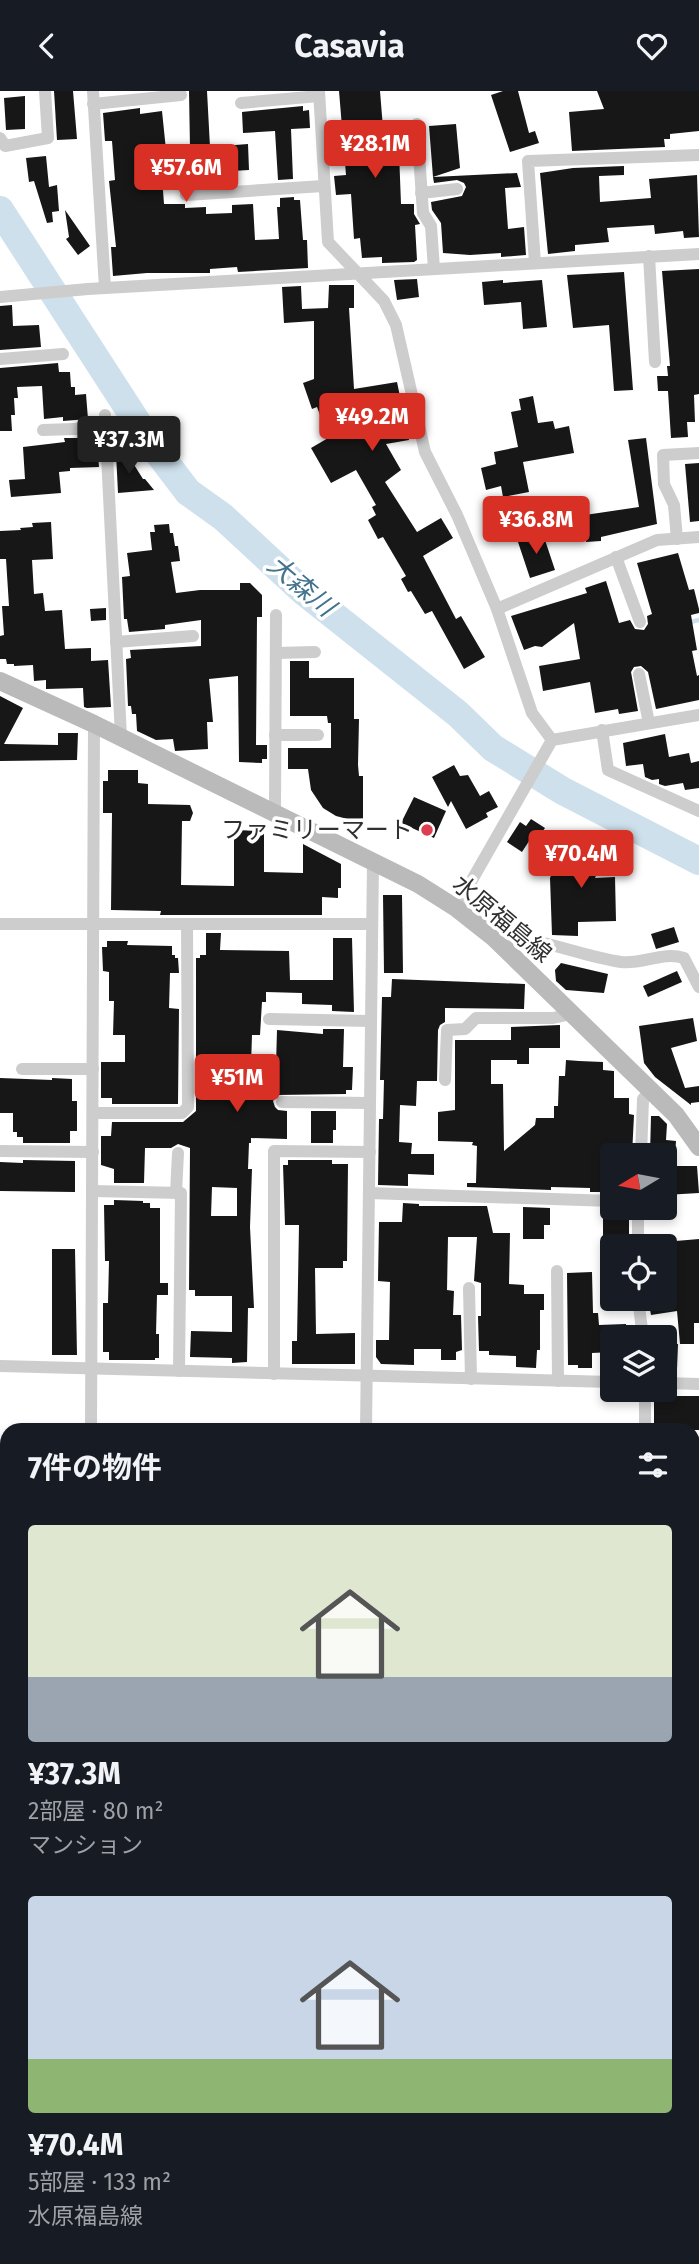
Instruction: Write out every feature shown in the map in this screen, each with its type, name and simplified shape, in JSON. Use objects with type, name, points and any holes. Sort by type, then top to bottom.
[{"type":"main road","name":"水原福島線","points":[[0,681],[121,737],[418,884],[456,908],[494,938],[651,1090],[676,1115],[699,1147]]},
{"type":"street","points":[[0,138],[5,146],[48,138],[45,91]]},
{"type":"street","points":[[241,103],[319,94],[328,242],[384,302],[396,325],[425,453],[457,515],[497,609],[533,713],[551,742]]},
{"type":"street","points":[[105,288],[93,97],[181,95]]},
{"type":"street","points":[[417,124],[423,212],[431,226],[434,269]]},
{"type":"street","points":[[535,263],[528,161],[699,155]]},
{"type":"street","points":[[186,195],[323,186]]},
{"type":"street","points":[[422,193],[457,189]]},
{"type":"street","points":[[0,297],[88,289],[699,254]]},
{"type":"street","points":[[649,256],[655,362]]},
{"type":"street","points":[[0,359],[63,354]]},
{"type":"street","points":[[43,430],[104,421],[121,737]]},
{"type":"street","points":[[677,539],[674,505],[664,484],[663,455],[699,453]]},
{"type":"street","points":[[497,609],[657,540],[699,537]]},
{"type":"street","points":[[616,557],[640,622]]},
{"type":"street","points":[[275,813],[276,615]]},
{"type":"street","points":[[116,642],[193,636]]},
{"type":"street","points":[[276,653],[315,652]]},
{"type":"street","points":[[639,674],[649,723]]},
{"type":"street","points":[[456,908],[551,742],[601,730],[699,715]]},
{"type":"street","points":[[92,1423],[94,724]]},
{"type":"street","points":[[601,730],[608,770],[696,806]]},
{"type":"street","points":[[275,734],[318,735]]},
{"type":"street","points":[[366,1423],[373,862]]},
{"type":"street","points":[[93,1112],[182,1113],[188,1107],[187,924]]},
{"type":"street","points":[[0,925],[372,925]]},
{"type":"street","points":[[494,938],[515,936],[623,963],[674,954],[684,958],[699,987]]},
{"type":"street","points":[[445,1080],[447,1030],[465,1029],[476,1018],[553,1018],[571,1014]]},
{"type":"street","points":[[270,1020],[371,1021]]},
{"type":"street","points":[[22,1069],[93,1069]]},
{"type":"street","points":[[641,1143],[643,1099],[651,1090]]},
{"type":"street","points":[[282,1102],[370,1103]]},
{"type":"street","points":[[0,1151],[93,1152]]},
{"type":"street","points":[[274,1374],[274,1151],[370,1152]]},
{"type":"street","points":[[176,1193],[177,1153]]},
{"type":"street","points":[[93,1191],[181,1193],[179,1371]]},
{"type":"street","points":[[369,1193],[600,1201]]},
{"type":"street","points":[[557,1271],[558,1381]]},
{"type":"street","points":[[469,1288],[471,1379]]},
{"type":"street","points":[[0,1366],[600,1382]]},
{"type":"street","points":[[677,1383],[699,1384]]},
{"type":"street","points":[[645,1402],[645,1423]]},
{"type":"building","points":[[54,91],[73,91],[77,139],[57,140]]},
{"type":"building","points":[[189,91],[207,91],[210,147],[248,144],[249,170],[232,171],[231,158],[206,158],[207,178],[162,177],[164,204],[185,204],[185,208],[206,207],[206,214],[232,213],[232,205],[253,204],[255,240],[279,239],[277,207],[280,207],[280,198],[294,197],[294,200],[300,200],[303,240],[307,240],[308,268],[238,272],[237,267],[210,269],[210,273],[113,276],[111,247],[116,247],[109,181],[115,180],[112,141],[105,141],[103,113],[140,108],[140,114],[162,111],[166,150],[190,148]]},
{"type":"building","points":[[339,91],[380,91],[383,128],[403,127],[405,151],[399,152],[401,204],[414,204],[414,214],[420,224],[415,225],[417,260],[414,262],[382,263],[382,257],[362,258],[360,238],[354,239],[351,194],[336,195],[334,176],[346,175]]},
{"type":"building","points":[[503,91],[518,91],[529,133],[535,131],[539,143],[510,152],[491,95]]},
{"type":"building","points":[[597,91],[699,91],[699,131],[670,134],[670,139],[664,139],[665,147],[572,151],[569,112],[604,109]]},
{"type":"building","points":[[25,96],[25,129],[6,130],[4,98]]},
{"type":"building","points":[[303,106],[303,111],[309,110],[310,128],[291,129],[293,179],[278,180],[275,131],[243,133],[242,112]]},
{"type":"building","points":[[456,124],[460,168],[433,177],[429,126]]},
{"type":"building","points":[[46,156],[49,187],[57,185],[59,211],[52,212],[53,222],[47,223],[34,181],[29,182],[26,158]]},
{"type":"building","points":[[624,166],[624,175],[599,176],[600,202],[651,198],[649,179],[697,175],[699,237],[684,238],[683,231],[655,234],[654,225],[607,228],[609,242],[575,245],[575,251],[548,254],[540,173],[573,168]]},
{"type":"building","points":[[517,173],[521,187],[505,188],[508,229],[524,227],[526,255],[501,257],[501,253],[443,253],[441,223],[432,210],[431,202],[462,196],[466,187],[457,180],[434,183],[433,177]]},
{"type":"building","points":[[65,210],[90,246],[78,255],[66,239],[69,237]]},
{"type":"building","points":[[699,269],[699,394],[694,395],[695,422],[687,422],[688,437],[671,438],[668,391],[658,391],[657,376],[668,376],[667,366],[670,366],[662,271]]},
{"type":"building","points":[[624,272],[633,390],[614,391],[609,325],[573,328],[567,275]]},
{"type":"building","points":[[417,279],[419,297],[397,300],[394,280]]},
{"type":"building","points":[[503,280],[503,283],[542,280],[547,327],[523,329],[521,302],[484,305],[482,282]]},
{"type":"building","points":[[329,285],[354,285],[354,308],[349,308],[354,389],[397,382],[409,440],[386,444],[401,470],[385,482],[417,532],[441,518],[453,538],[423,556],[456,619],[461,616],[485,657],[464,669],[432,611],[425,614],[411,591],[408,592],[401,579],[406,576],[383,537],[378,539],[368,520],[376,515],[372,507],[376,505],[356,470],[331,483],[311,448],[335,434],[326,413],[320,415],[317,407],[312,409],[303,383],[314,379],[314,321],[284,323],[282,287],[301,286],[302,309],[328,308]]},
{"type":"building","points":[[12,305],[13,326],[39,325],[41,347],[0,350],[0,306]]},
{"type":"building","points":[[58,363],[59,372],[70,372],[71,387],[75,387],[75,395],[86,394],[88,419],[44,419],[42,386],[17,387],[18,398],[14,398],[15,415],[11,415],[12,431],[0,431],[0,368]]},
{"type":"building","points":[[533,396],[538,423],[553,421],[555,429],[569,426],[574,453],[523,462],[529,492],[503,497],[501,486],[486,490],[481,468],[496,464],[494,452],[518,447],[511,412],[521,410],[519,399]]},
{"type":"building","points":[[64,438],[78,438],[78,444],[90,443],[90,448],[94,447],[95,455],[98,455],[99,467],[70,468],[70,471],[59,472],[61,493],[11,497],[9,480],[25,479],[23,447],[65,442]]},
{"type":"building","points":[[646,438],[657,524],[601,537],[601,541],[586,542],[585,515],[639,507],[628,440]]},
{"type":"building","points":[[126,452],[143,479],[154,490],[118,493],[116,453]]},
{"type":"building","points":[[699,463],[699,521],[690,522],[685,464]]},
{"type":"building","points":[[512,520],[517,532],[505,537],[500,525]]},
{"type":"building","points":[[51,522],[53,559],[32,560],[34,594],[43,593],[45,611],[62,610],[65,649],[91,648],[91,661],[108,660],[111,707],[84,707],[83,688],[46,689],[46,680],[34,681],[33,665],[14,666],[7,664],[6,659],[0,659],[0,636],[4,635],[2,606],[9,606],[6,559],[0,559],[0,531],[21,530],[20,528],[33,527],[32,523]]},
{"type":"building","points":[[169,524],[175,546],[178,546],[180,561],[171,562],[176,593],[240,590],[240,583],[250,583],[262,595],[262,617],[257,617],[256,745],[267,745],[267,759],[262,759],[262,763],[239,762],[238,676],[209,679],[213,722],[207,722],[208,749],[175,751],[173,739],[156,740],[137,731],[136,714],[132,714],[131,706],[128,706],[126,659],[131,658],[130,650],[201,646],[201,620],[165,625],[165,629],[129,632],[127,619],[124,619],[122,577],[130,576],[127,553],[152,550],[150,532],[155,532],[154,525]]},
{"type":"building","points":[[543,534],[555,570],[530,578],[518,542]]},
{"type":"building","points":[[678,553],[689,590],[694,589],[699,609],[699,613],[691,615],[697,650],[692,651],[697,676],[699,675],[699,700],[656,709],[648,672],[641,666],[634,667],[631,672],[638,711],[619,714],[618,709],[595,713],[590,682],[543,691],[539,666],[580,659],[574,623],[542,647],[535,646],[524,650],[511,616],[587,593],[585,588],[606,581],[619,623],[630,620],[635,629],[644,630],[648,624],[647,616],[652,614],[637,563]]},
{"type":"building","points":[[106,608],[106,620],[91,621],[90,609]]},
{"type":"building","points":[[290,661],[309,661],[309,678],[354,678],[354,719],[359,719],[359,776],[363,776],[363,823],[336,816],[323,808],[311,790],[308,769],[288,769],[288,748],[331,748],[331,723],[328,723],[327,716],[290,716]]},
{"type":"building","points":[[0,696],[23,708],[4,744],[58,745],[58,733],[78,733],[77,760],[0,761]]},
{"type":"building","points":[[665,734],[669,757],[689,753],[691,763],[699,761],[699,788],[685,790],[683,783],[665,786],[659,784],[659,779],[645,777],[643,764],[626,766],[623,743]]},
{"type":"building","points":[[454,765],[460,776],[468,775],[480,796],[489,791],[498,807],[486,813],[488,817],[466,829],[451,801],[448,807],[432,777]]},
{"type":"building","points":[[108,770],[138,770],[138,783],[148,784],[148,804],[190,805],[193,813],[190,821],[182,821],[181,885],[234,886],[234,830],[264,831],[264,872],[303,873],[303,844],[341,864],[341,888],[338,888],[338,898],[322,897],[322,915],[160,915],[161,911],[111,910],[112,813],[103,813],[103,781],[108,781]]},
{"type":"building","points":[[414,797],[446,811],[434,838],[401,823]]},
{"type":"building","points":[[531,819],[545,828],[536,841],[531,838],[522,852],[507,842],[520,822],[526,826]]},
{"type":"building","points":[[588,836],[606,844],[602,853],[605,854],[595,878],[615,877],[616,921],[578,922],[578,936],[552,935],[550,878],[565,844],[581,852]]},
{"type":"building","points":[[383,895],[402,895],[403,973],[384,973]]},
{"type":"building","points":[[674,927],[679,942],[656,949],[651,934]]},
{"type":"building","points":[[206,933],[221,933],[220,950],[289,951],[290,980],[333,980],[333,938],[352,938],[354,1012],[332,1011],[332,1005],[302,1004],[302,993],[266,992],[266,1002],[262,1002],[260,1035],[252,1035],[251,1065],[276,1065],[277,1030],[323,1034],[323,1029],[344,1029],[343,1067],[353,1067],[352,1090],[346,1090],[346,1094],[277,1095],[273,1101],[275,1107],[287,1111],[287,1139],[251,1138],[249,1143],[248,1169],[252,1169],[250,1227],[254,1308],[248,1308],[247,1362],[232,1363],[232,1358],[190,1357],[191,1331],[232,1332],[232,1296],[195,1296],[195,1290],[189,1290],[190,1148],[178,1144],[171,1148],[145,1148],[144,1183],[114,1183],[114,1169],[101,1165],[101,1136],[111,1136],[112,1122],[183,1122],[196,1111],[196,958],[206,955]],"holes":[[[212,1187],[237,1188],[237,1216],[211,1216]]]},
{"type":"building","points":[[107,941],[128,941],[127,945],[172,946],[172,955],[178,958],[179,973],[170,973],[169,1008],[179,1009],[178,1104],[112,1104],[112,1098],[101,1098],[101,1062],[125,1062],[125,1035],[113,1035],[114,1001],[109,1001],[109,972],[103,971],[102,947],[107,947]]},
{"type":"building","points":[[561,963],[608,974],[604,993],[566,990],[556,981],[555,970]]},
{"type":"building","points":[[677,971],[682,982],[648,997],[643,986]]},
{"type":"building","points":[[392,979],[525,984],[524,1009],[445,1008],[445,1022],[438,1030],[437,1081],[417,1081],[416,1106],[400,1105],[399,1142],[412,1143],[411,1154],[434,1154],[434,1175],[408,1174],[408,1186],[378,1185],[379,1119],[383,1119],[384,1080],[380,1080],[382,997],[391,997]]},
{"type":"building","points":[[693,1018],[697,1041],[671,1048],[685,1088],[699,1086],[699,1102],[691,1105],[655,1077],[644,1063],[639,1026]]},
{"type":"building","points":[[560,1025],[560,1048],[529,1048],[529,1064],[517,1064],[517,1060],[491,1060],[491,1084],[503,1084],[504,1151],[535,1125],[536,1118],[554,1118],[554,1106],[558,1106],[559,1076],[565,1076],[566,1060],[603,1062],[603,1070],[614,1071],[614,1098],[629,1098],[629,1114],[634,1115],[633,1143],[600,1143],[600,1192],[590,1192],[590,1188],[551,1187],[551,1190],[467,1187],[467,1183],[476,1183],[477,1146],[472,1145],[473,1142],[438,1141],[438,1112],[455,1110],[455,1040],[511,1040],[511,1027]]},
{"type":"building","points":[[0,1078],[72,1079],[72,1101],[77,1101],[77,1131],[70,1131],[70,1143],[23,1143],[23,1137],[17,1137],[17,1132],[13,1132],[13,1113],[0,1113]]},
{"type":"building","points":[[311,1111],[336,1111],[333,1143],[311,1143]]},
{"type":"building","points":[[651,1116],[659,1116],[667,1124],[666,1140],[676,1143],[650,1143]]},
{"type":"building","points":[[23,1160],[75,1161],[75,1192],[0,1191],[0,1162],[23,1163]]},
{"type":"building","points":[[288,1160],[332,1160],[332,1164],[348,1164],[347,1261],[343,1261],[343,1268],[315,1268],[316,1334],[355,1333],[355,1364],[292,1364],[292,1341],[297,1341],[299,1225],[285,1225],[283,1165],[288,1165]]},
{"type":"building","points":[[677,1166],[697,1166],[699,1193],[677,1194]]},
{"type":"building","points":[[114,1200],[143,1201],[150,1203],[150,1208],[160,1208],[160,1283],[168,1283],[168,1295],[157,1295],[156,1334],[159,1334],[159,1358],[155,1360],[109,1360],[109,1352],[103,1352],[103,1303],[108,1303],[109,1261],[105,1261],[104,1205],[114,1205]]},
{"type":"building","points":[[403,1203],[419,1206],[487,1206],[493,1233],[510,1233],[509,1284],[524,1285],[524,1294],[544,1294],[544,1310],[540,1310],[540,1350],[537,1350],[536,1368],[516,1367],[516,1356],[489,1355],[489,1351],[479,1351],[481,1283],[474,1281],[477,1237],[448,1237],[447,1290],[454,1291],[453,1315],[461,1315],[462,1350],[456,1352],[456,1360],[441,1360],[441,1349],[414,1349],[414,1365],[381,1364],[376,1357],[376,1340],[389,1340],[390,1282],[378,1281],[379,1222],[402,1222]]},
{"type":"building","points":[[523,1207],[550,1208],[550,1225],[544,1225],[544,1239],[523,1239]]},
{"type":"building","points":[[603,1220],[629,1220],[629,1234],[603,1234]]},
{"type":"building","points":[[699,1239],[699,1323],[694,1323],[694,1344],[680,1344],[677,1241]]},
{"type":"building","points":[[52,1249],[75,1249],[77,1355],[52,1355]]},
{"type":"building","points":[[592,1272],[593,1313],[598,1313],[599,1325],[626,1324],[600,1325],[600,1353],[592,1353],[592,1368],[568,1365],[567,1273]]},
{"type":"building","points":[[650,1311],[677,1311],[651,1315]]},
{"type":"building","points":[[677,1396],[699,1396],[699,1423],[654,1423],[654,1402],[677,1402]]},
{"type":"waterway","name":"大森川","points":[[0,210],[150,442],[188,492],[223,517],[303,591],[458,714],[493,748],[563,791],[699,861]]},
{"type":"waterway","points":[[686,623],[699,620]]},
{"type":"place","name":"ファミリーマート","points":[[427,830]]}]
